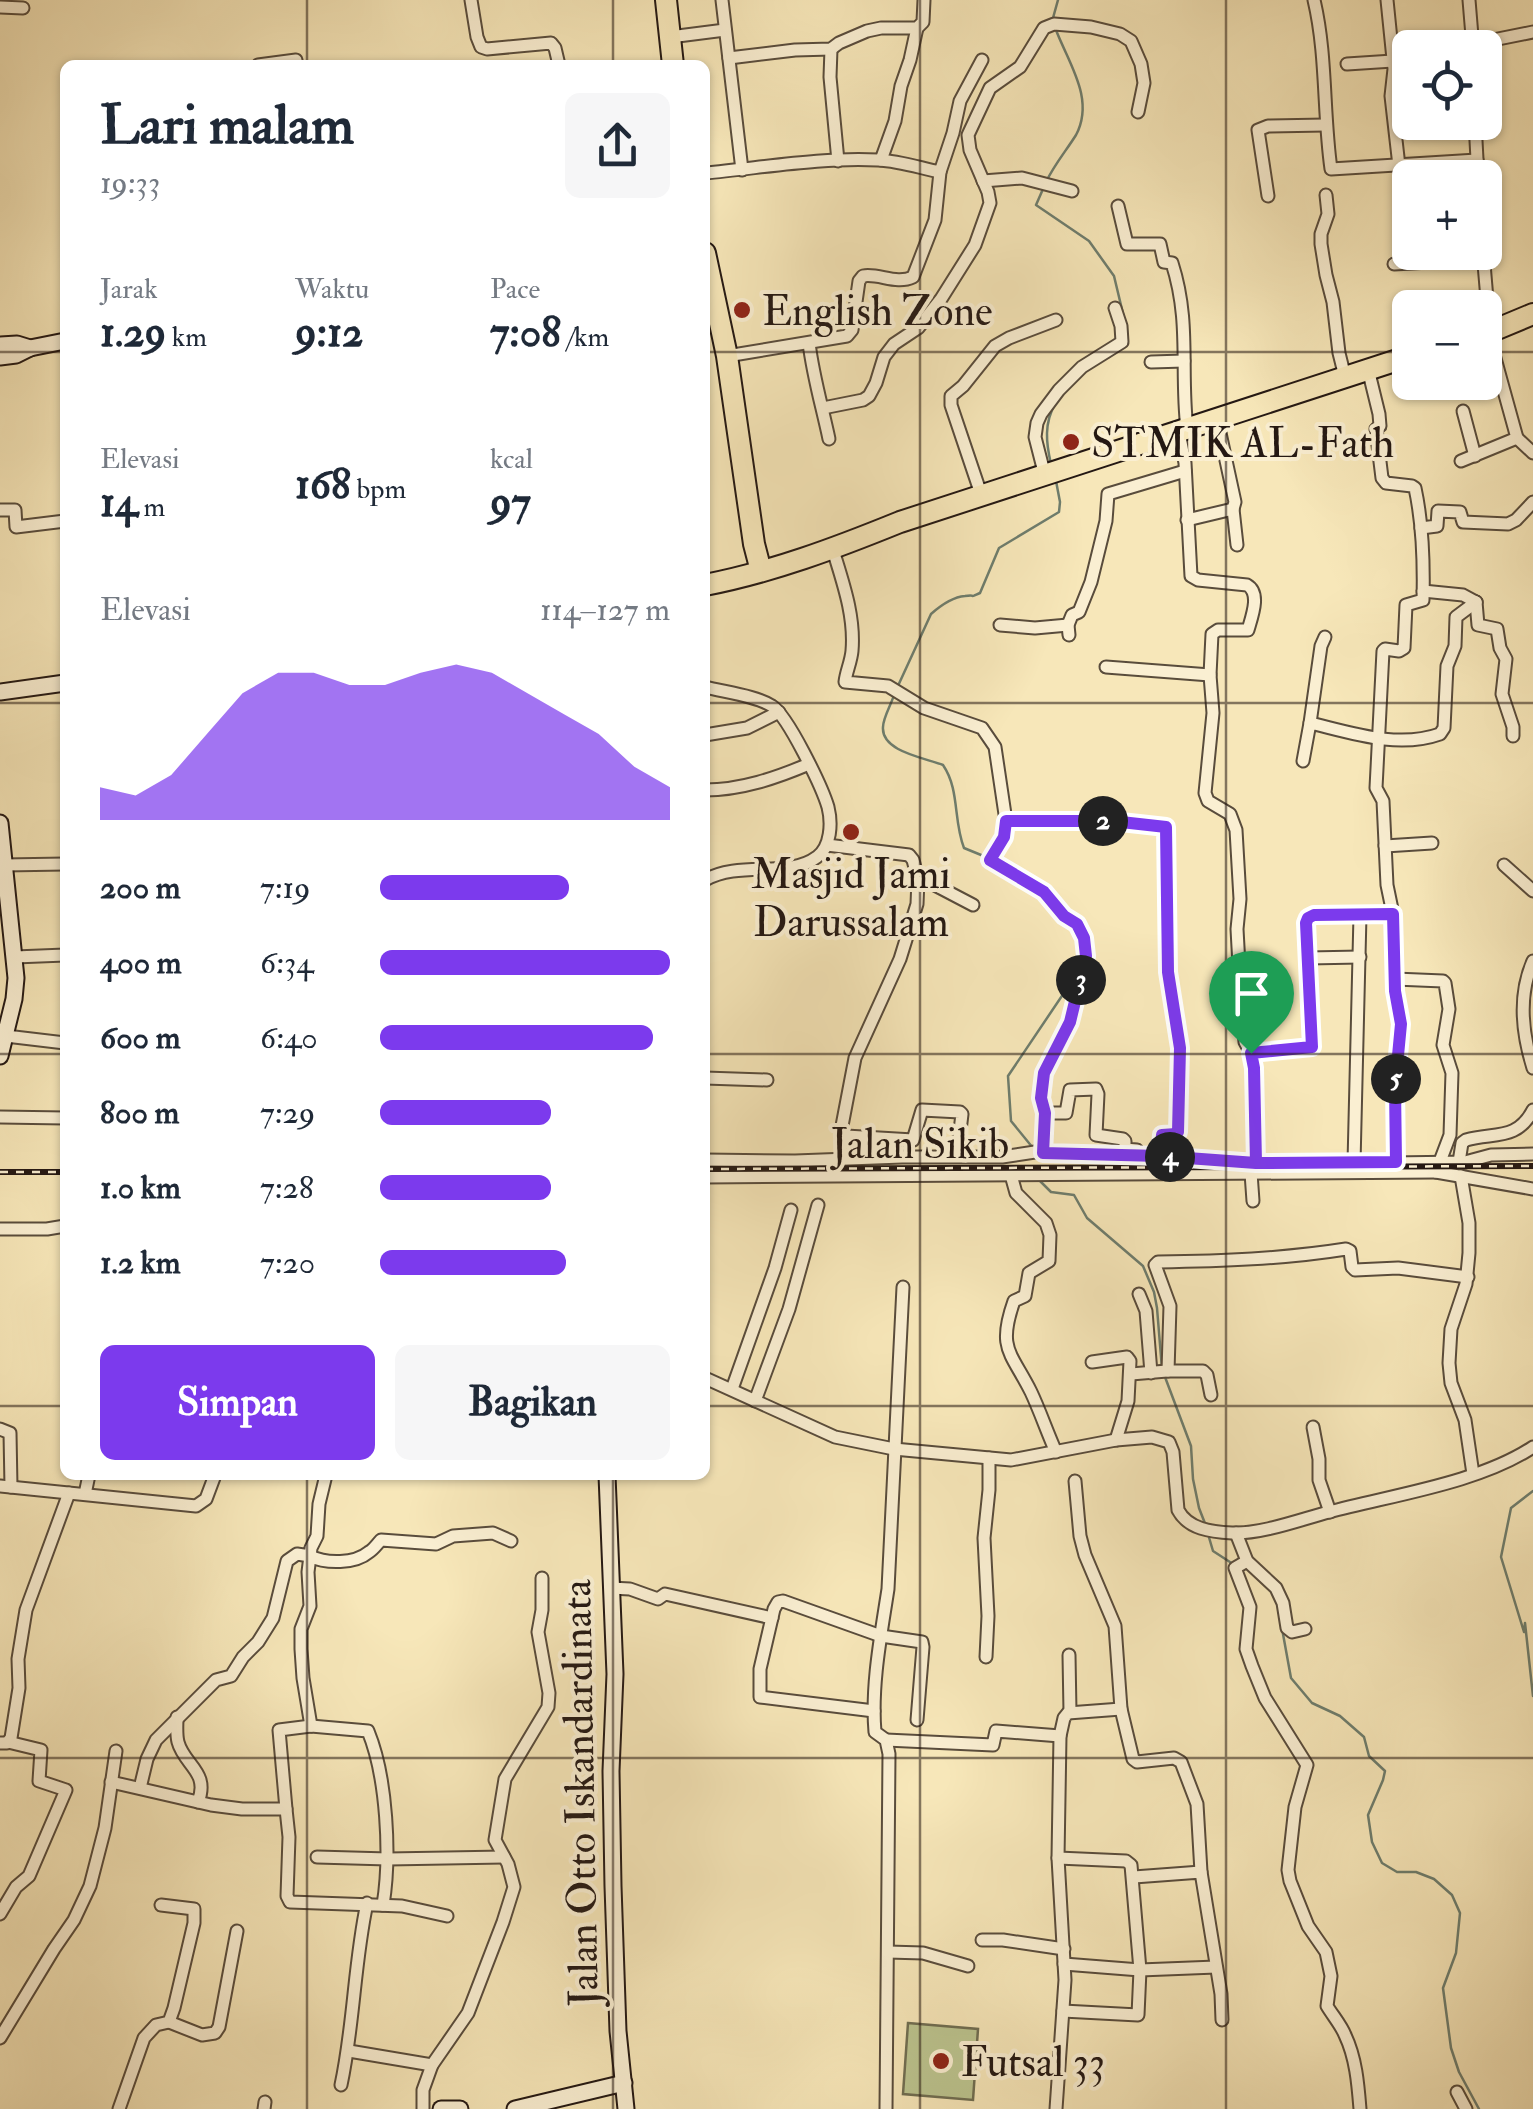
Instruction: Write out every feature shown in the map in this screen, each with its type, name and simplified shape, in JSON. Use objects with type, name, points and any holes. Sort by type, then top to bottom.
[{"type":"highway","points":[[666,0],[673,60]]},
{"type":"highway","points":[[710,277],[727,356],[761,572]]},
{"type":"highway","points":[[1502,327],[1533,314]]},
{"type":"highway","points":[[710,584],[833,550],[900,522],[1392,362]]},
{"type":"main road","points":[[0,357],[60,342]]},
{"type":"main road","points":[[0,345],[30,348]]},
{"type":"main road","points":[[0,692],[60,685]]},
{"type":"main road","points":[[0,824],[15,957],[14,999],[0,1056]]},
{"type":"main road","name":"Jalan Otto Iskandardinata","points":[[607,1480],[614,1674],[612,1866],[618,2031],[628,2100]]},
{"type":"main road","points":[[515,2109],[628,2100]]},
{"type":"main road","points":[[446,2109],[460,2109]]},
{"type":"street","points":[[472,0],[482,47],[551,43],[559,60]]},
{"type":"street","points":[[722,0],[742,170]]},
{"type":"street","points":[[881,160],[895,121],[917,28],[923,22],[924,0]]},
{"type":"street","points":[[1314,0],[1321,30],[1330,169],[1392,166]]},
{"type":"street","points":[[1386,0],[1392,46]]},
{"type":"street","points":[[1469,0],[1472,30]]},
{"type":"street","points":[[0,6],[23,8]]},
{"type":"street","points":[[823,408],[869,396],[884,357],[894,344],[918,328],[975,245],[990,202],[970,150],[970,131],[990,88],[1020,67],[1044,28],[1091,27],[1131,40],[1142,64],[1144,83],[1138,112]]},
{"type":"street","points":[[729,58],[831,49],[867,31],[917,28]]},
{"type":"street","points":[[670,37],[725,30]]},
{"type":"street","points":[[1502,39],[1533,32]]},
{"type":"street","points":[[831,49],[838,161]]},
{"type":"street","points":[[727,356],[849,335],[863,276],[886,280],[912,278],[935,220],[940,172],[960,101],[982,60]]},
{"type":"street","points":[[1347,64],[1392,61]]},
{"type":"street","points":[[1268,196],[1258,130],[1268,126],[1325,126]]},
{"type":"street","points":[[1476,140],[1477,160]]},
{"type":"street","points":[[710,173],[881,160],[940,172]]},
{"type":"street","points":[[983,181],[1022,178],[1072,190]]},
{"type":"street","points":[[1326,195],[1328,214],[1321,244],[1344,377]]},
{"type":"street","points":[[1118,206],[1126,244],[1160,244],[1164,262],[1172,263],[1180,286],[1186,338],[1183,431],[1191,576],[1247,585],[1255,594],[1248,630],[1218,630],[1212,634],[1213,712],[1205,793],[1208,801],[1230,814],[1236,830],[1240,1002],[1254,1068],[1253,1201]]},
{"type":"street","points":[[1045,476],[1035,438],[1037,423],[1059,390],[1082,367],[1122,342],[1114,308]]},
{"type":"street","points":[[982,497],[951,396],[995,346],[1056,320]]},
{"type":"street","points":[[809,342],[829,439]]},
{"type":"street","points":[[1151,362],[1184,361]]},
{"type":"street","points":[[1368,369],[1380,414],[1380,426],[1376,429],[1382,478],[1386,483],[1415,488],[1421,528],[1423,600],[1406,605],[1404,648],[1383,651],[1376,788],[1383,801],[1401,1024],[1395,1087],[1396,1162]]},
{"type":"street","points":[[1502,379],[1517,438],[1533,453]]},
{"type":"street","points":[[1464,411],[1475,456]]},
{"type":"street","points":[[1216,419],[1235,502],[1237,545]]},
{"type":"street","points":[[1461,462],[1517,438]]},
{"type":"street","points":[[1000,625],[1069,630],[1072,614],[1079,612],[1091,582],[1106,521],[1108,494],[1186,470]]},
{"type":"street","points":[[1421,528],[1436,527],[1441,511],[1459,511],[1463,522],[1508,524],[1533,502]]},
{"type":"street","points":[[1187,520],[1233,509]]},
{"type":"street","points":[[0,510],[15,510],[16,528],[60,522]]},
{"type":"street","points":[[833,550],[847,594],[852,630],[852,656],[845,682],[888,686],[924,708],[982,728],[994,747],[1006,821],[1004,837],[991,858],[1044,892],[1064,916],[1077,924],[1084,938],[1086,956],[1066,1033],[1044,1073],[1041,1098],[1045,1113],[1033,1153]]},
{"type":"street","points":[[1423,591],[1464,594],[1476,602]]},
{"type":"street","points":[[1476,602],[1478,625],[1497,629],[1505,656],[1502,694],[1513,736]]},
{"type":"street","points":[[1310,723],[1378,738],[1420,740],[1443,731],[1456,616],[1476,602]]},
{"type":"street","points":[[1302,761],[1325,637]]},
{"type":"street","points":[[1106,667],[1210,675]]},
{"type":"street","points":[[710,688],[764,702],[779,712],[809,764],[829,814],[827,845],[818,856],[800,865],[734,869],[710,878]]},
{"type":"street","points":[[710,734],[748,728],[779,712]]},
{"type":"street","points":[[710,790],[756,782],[809,764]]},
{"type":"street","points":[[1006,821],[1112,821],[1166,827],[1168,972],[1180,1048],[1178,1132],[1162,1135],[1160,1156]]},
{"type":"street","points":[[1385,846],[1432,843]]},
{"type":"street","points":[[827,845],[909,855],[918,879],[917,904],[900,959],[855,1058],[842,1133],[914,1139],[924,1109],[960,1112],[957,1156]]},
{"type":"street","points":[[4,865],[60,864]]},
{"type":"street","points":[[1504,865],[1533,891]]},
{"type":"street","points":[[918,879],[974,905]]},
{"type":"street","points":[[1251,1053],[1312,1047],[1308,918],[1393,914]]},
{"type":"street","points":[[1354,1163],[1360,915]]},
{"type":"street","points":[[15,957],[60,954]]},
{"type":"street","points":[[1308,958],[1360,956]]},
{"type":"street","points":[[1532,1062],[1521,1015],[1533,960]]},
{"type":"street","points":[[1395,979],[1446,983],[1448,1009],[1443,1045],[1452,1072],[1450,1136],[1438,1167]]},
{"type":"street","points":[[6,1036],[60,1043]]},
{"type":"street","points":[[710,1078],[766,1080]]},
{"type":"street","points":[[1045,1113],[1065,1114],[1070,1090],[1096,1089],[1096,1135],[1123,1138],[1125,1150],[1146,1150]]},
{"type":"street","points":[[1459,1162],[1466,1140],[1514,1131],[1533,1110]]},
{"type":"street","points":[[0,1117],[60,1118]]},
{"type":"street","points":[[886,1139],[887,1157]]},
{"type":"street","points":[[710,1160],[1002,1158],[1033,1153],[1160,1156],[1254,1168],[1396,1162],[1438,1167],[1461,1176],[1533,1189]]},
{"type":"street","points":[[1438,1167],[1491,1154],[1533,1154]]},
{"type":"street","name":"Jalan Sikib","points":[[710,1177],[1438,1167]]},
{"type":"street","points":[[1011,1175],[1016,1193],[1046,1223],[1050,1235],[1049,1261],[1029,1274],[1025,1296],[1014,1301],[1006,1343],[1056,1452]]},
{"type":"street","points":[[1461,1176],[1469,1223],[1468,1277],[1454,1315],[1449,1353],[1451,1383],[1463,1410],[1472,1474]]},
{"type":"street","points":[[755,1401],[789,1309],[818,1205]]},
{"type":"street","points":[[732,1389],[791,1210]]},
{"type":"street","points":[[0,1230],[60,1227]]},
{"type":"street","points":[[1160,1372],[1170,1306],[1155,1265],[1158,1262],[1279,1258],[1346,1249],[1355,1270],[1398,1268],[1468,1277]]},
{"type":"street","points":[[903,1286],[888,1589],[874,1732],[886,1740],[993,1745],[996,1732],[1060,1736]]},
{"type":"street","points":[[1140,1294],[1160,1372]]},
{"type":"street","points":[[1092,1362],[1128,1357],[1130,1361],[1128,1401],[1116,1440]]},
{"type":"street","points":[[1131,1374],[1205,1372],[1211,1395]]},
{"type":"street","points":[[710,1380],[835,1437],[894,1449],[1022,1459],[1116,1440],[1152,1437],[1169,1442],[1173,1452],[1178,1510],[1182,1517],[1197,1527],[1236,1533],[1290,1523],[1490,1470],[1532,1450]]},
{"type":"street","points":[[1313,1427],[1319,1480],[1330,1512]]},
{"type":"street","points":[[0,1429],[10,1433],[5,1487],[196,1506],[206,1499],[213,1480]]},
{"type":"street","points":[[986,1658],[984,1538],[989,1458]]},
{"type":"street","points":[[85,1494],[88,1480]]},
{"type":"street","points":[[311,1726],[303,1678],[301,1629],[310,1606],[310,1548],[318,1536],[318,1504],[325,1480]]},
{"type":"street","points":[[1075,1481],[1084,1555],[1115,1626],[1121,1709],[1133,1760],[1174,1758],[1181,1762],[1197,1804],[1201,1872],[1222,2020]]},
{"type":"street","points":[[0,1914],[16,1887],[29,1876],[66,1790],[38,1781],[41,1750],[4,1742],[19,1688],[18,1659],[26,1610],[69,1493]]},
{"type":"street","points":[[1236,1533],[1243,1563],[1276,1588],[1289,1631],[1304,1629]]},
{"type":"street","points":[[140,1788],[156,1740],[216,1680],[234,1674],[258,1642],[272,1618],[287,1562],[297,1554],[323,1561],[352,1559],[372,1551],[381,1540],[441,1543],[454,1536],[494,1534],[511,1541]]},
{"type":"street","points":[[1243,1563],[1236,1572],[1250,1606],[1246,1648],[1265,1698],[1306,1762],[1294,1807],[1290,1881],[1308,1926],[1326,1952],[1331,1976],[1327,2006],[1345,2033],[1352,2054],[1360,2109]]},
{"type":"street","points":[[423,2109],[423,2090],[432,2065],[468,2013],[514,1886],[495,1840],[506,1779],[548,1707],[538,1626],[542,1578]]},
{"type":"street","points":[[611,1588],[630,1589],[658,1599],[664,1594],[772,1618]]},
{"type":"street","points":[[874,1711],[760,1698],[760,1669],[775,1605],[783,1601],[881,1636],[924,1644],[917,1720]]},
{"type":"street","points":[[1069,1655],[1070,1712]]},
{"type":"street","points":[[1056,2109],[1064,1964],[1058,1858],[1060,1736],[1064,1718],[1070,1712],[1121,1709]]},
{"type":"street","points":[[177,1717],[178,1742],[202,1784],[198,1802]]},
{"type":"street","points":[[383,1904],[388,1860],[382,1793],[369,1733],[311,1726],[278,1731],[289,1837],[288,1900],[383,1904],[447,1916]]},
{"type":"street","points":[[886,1740],[889,1754],[886,2109]]},
{"type":"street","points":[[0,2038],[74,1920],[90,1886],[106,1828],[116,1751]]},
{"type":"street","points":[[111,1782],[198,1802],[286,1810]]},
{"type":"street","points":[[317,1857],[388,1860],[504,1857]]},
{"type":"street","points":[[1058,1858],[1126,1861],[1131,1865],[1140,1970],[1138,2015],[1063,2011]]},
{"type":"street","points":[[1134,1878],[1201,1872]]},
{"type":"street","points":[[341,2085],[349,2051],[358,1941],[366,1903]]},
{"type":"street","points":[[161,1905],[195,1911],[168,2022]]},
{"type":"street","points":[[119,2109],[144,2038],[156,2025],[168,2022],[202,2034],[215,2032],[237,1931]]},
{"type":"street","points":[[982,1940],[1064,1949]]},
{"type":"street","points":[[888,1952],[923,1953],[968,1966]]},
{"type":"street","points":[[1064,1964],[1140,1970],[1216,1967]]},
{"type":"street","points":[[349,2051],[432,2065]]},
{"type":"street","points":[[1456,2092],[1466,2109]]},
{"type":"green space","name":"Futsal 33","points":[[908,2023],[978,2029],[973,2100],[903,2094]]},
{"type":"waterway","points":[[1053,18],[1058,0]]},
{"type":"waterway","points":[[1046,182],[1076,135],[1083,108],[1078,82],[1056,30]]},
{"type":"waterway","points":[[1043,189],[1036,205],[1089,241],[1114,276],[1125,322]]},
{"type":"waterway","points":[[1109,357],[1126,345]]},
{"type":"waterway","points":[[1051,464],[1047,433],[1055,404]]},
{"type":"waterway","points":[[897,688],[931,614],[951,600],[980,593],[999,548],[1059,512],[1056,481]]},
{"type":"waterway","points":[[894,695],[883,723],[884,736],[897,748],[943,765],[952,785],[964,848],[986,857]]},
{"type":"waterway","points":[[1021,872],[1048,888]]},
{"type":"waterway","points":[[1078,967],[1079,951]]},
{"type":"waterway","points":[[1033,1148],[1011,1121],[1008,1076],[1076,975]]},
{"type":"waterway","points":[[1039,1180],[1051,1192],[1074,1195],[1087,1218],[1143,1266],[1157,1308],[1162,1369]]},
{"type":"waterway","points":[[1165,1377],[1191,1446],[1193,1479],[1206,1526]]},
{"type":"waterway","points":[[1533,1491],[1511,1508],[1501,1557],[1524,1632],[1525,1623],[1533,1696]]},
{"type":"waterway","points":[[1208,1534],[1213,1551],[1233,1564]]},
{"type":"waterway","points":[[1281,1623],[1291,1678],[1312,1703],[1340,1716],[1364,1737],[1369,1756],[1385,1771],[1368,1815],[1372,1842],[1382,1863],[1397,1872],[1416,1872],[1434,1879],[1452,1895],[1460,1913],[1456,1953],[1443,1988],[1451,2048],[1479,2109]]},
{"type":"railway","points":[[710,1169],[1533,1166]]},
{"type":"railway","points":[[0,1172],[60,1172]]},
{"type":"place","name":"English Zone","points":[[742,310]]},
{"type":"place","name":"STMIK AL-Fath","points":[[1071,442]]},
{"type":"place","name":"Masjid Jami Darussalam","points":[[851,832]]},
{"type":"place","name":"Futsal 33","points":[[941,2061]]},
{"type":"route","points":[[1251,1053],[1256,1163],[1160,1156],[1162,1135],[1178,1132],[1180,1048],[1168,972],[1166,827],[1112,821],[1006,821],[1004,837],[990,860],[1044,892],[1064,916],[1077,924],[1084,938],[1086,956],[1066,1033],[1044,1073],[1043,1153],[1256,1163],[1396,1162],[1395,1087],[1401,1014],[1395,991],[1393,914],[1308,918],[1312,1047],[1251,1053]]}]
